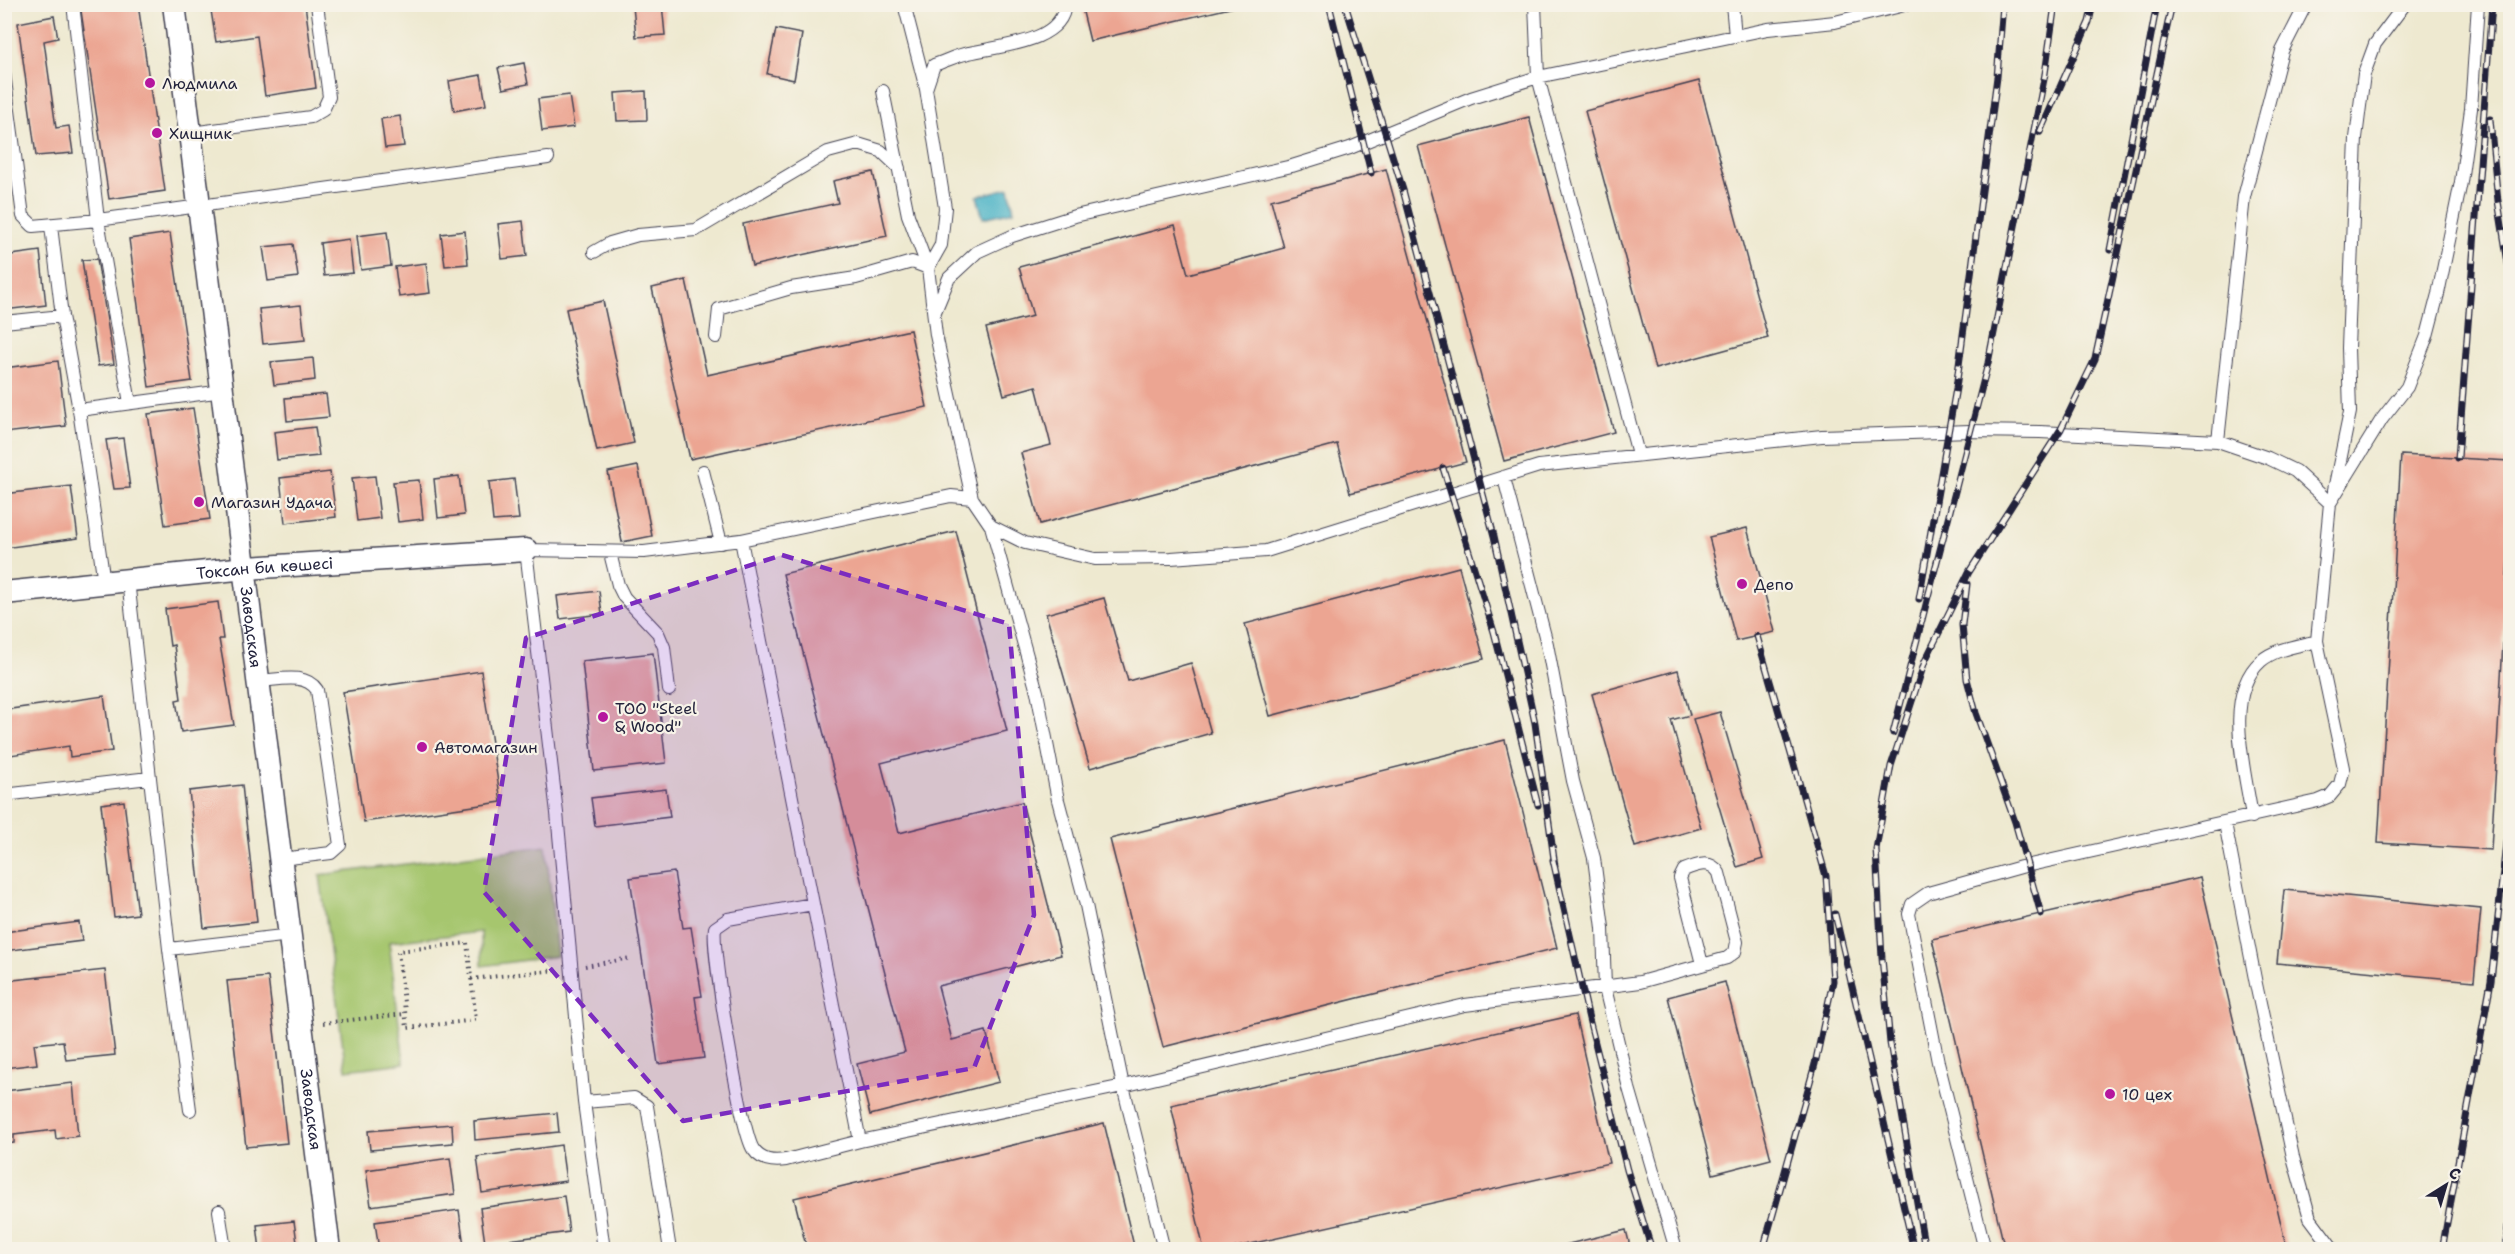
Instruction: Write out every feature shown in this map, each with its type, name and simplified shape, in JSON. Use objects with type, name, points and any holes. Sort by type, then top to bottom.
[{"type":"street","name":"Заводская","points":[[174,4],[246,568],[329,1250]]},
{"type":"street","name":"Токсан би көшесі","points":[[4,593],[246,568],[526,550]]},
{"type":"lane","points":[[73,4],[98,220],[130,403]]},
{"type":"lane","points":[[191,133],[311,117],[323,110],[329,97],[317,4]]},
{"type":"lane","points":[[904,4],[926,89],[945,208],[941,245],[928,267]]},
{"type":"lane","points":[[926,89],[934,65],[967,53],[1009,46],[1043,34],[1059,24],[1064,16],[1065,4]]},
{"type":"lane","points":[[1535,4],[1538,76],[1638,454]]},
{"type":"lane","points":[[1732,4],[1735,36]]},
{"type":"lane","points":[[934,314],[949,278],[977,252],[1011,236],[1075,216],[1292,166],[1350,148],[1471,98],[1538,76],[1768,29],[1835,22],[1909,4]]},
{"type":"lane","points":[[2218,441],[2244,197],[2282,51],[2306,4]]},
{"type":"lane","points":[[1984,1250],[1938,1062],[1909,914],[1912,904],[1929,893],[2021,867],[2318,801],[2330,796],[2340,784],[2344,768],[2342,754],[2318,641],[2330,503],[2350,412],[2348,348],[2356,138],[2364,74],[2375,44],[2405,4]]},
{"type":"lane","points":[[2330,503],[2382,419],[2407,387],[2427,336],[2461,182],[2471,109],[2478,4]]},
{"type":"lane","points":[[4,73],[22,216],[33,226],[98,220],[548,158]]},
{"type":"lane","points":[[883,91],[908,215],[928,267],[934,314],[972,498],[991,526],[1037,692],[1058,800],[1086,905],[1123,1086],[1164,1250]]},
{"type":"lane","points":[[594,252],[610,243],[638,235],[696,230],[828,152],[858,144],[881,151],[899,168]]},
{"type":"lane","points":[[51,226],[62,316],[80,410],[104,582]]},
{"type":"lane","points":[[716,337],[719,309],[742,301],[791,288],[856,278],[912,261],[928,267]]},
{"type":"lane","points":[[4,322],[62,316]]},
{"type":"lane","points":[[80,410],[223,390]]},
{"type":"lane","points":[[991,526],[1025,543],[1095,559],[1171,558],[1266,551],[1539,466],[1822,436],[1935,431],[2040,432],[2218,441],[2268,458],[2295,471],[2330,503]]},
{"type":"lane","points":[[703,471],[721,543]]},
{"type":"lane","points":[[1504,478],[1547,644],[1573,781],[1594,858],[1603,928],[1605,988],[1629,1088],[1676,1250]]},
{"type":"lane","points":[[604,1250],[584,1102],[557,813],[526,550],[644,552],[741,540],[951,496],[972,498]]},
{"type":"lane","points":[[741,540],[860,1141]]},
{"type":"lane","points":[[610,553],[618,585],[624,597],[658,633],[664,647],[669,690]]},
{"type":"lane","points":[[128,580],[169,949],[190,1110]]},
{"type":"lane","points":[[2252,817],[2239,728],[2240,701],[2249,676],[2261,661],[2280,651],[2318,641]]},
{"type":"lane","points":[[259,681],[304,678],[312,681],[317,690],[340,845],[331,853],[281,859]]},
{"type":"lane","points":[[4,795],[149,778]]},
{"type":"lane","points":[[2225,822],[2256,984],[2294,1157],[2310,1218],[2334,1250]]},
{"type":"lane","points":[[813,904],[728,919],[716,928],[715,942],[725,1024],[749,1140],[754,1151],[774,1162],[860,1141],[1123,1086],[1465,1005],[1640,982],[1732,956],[1737,947],[1719,873],[1717,868],[1707,864],[1684,870],[1680,878],[1702,964]]},
{"type":"lane","points":[[169,949],[291,935]]},
{"type":"lane","points":[[584,1102],[634,1098],[647,1106],[670,1250]]},
{"type":"lane","points":[[219,1211],[225,1250]]},
{"type":"path","points":[[466,943],[476,1020],[407,1028],[405,1014],[398,951],[466,943]]},
{"type":"path","points":[[471,979],[570,968],[631,958]]},
{"type":"path","points":[[302,1026],[405,1014]]},
{"type":"highlighted area","points":[[782,555],[1009,624],[1034,915],[974,1068],[683,1121],[484,892],[526,638]]},
{"type":"green space","points":[[546,846],[557,956],[482,966],[481,932],[389,942],[404,1063],[346,1070],[320,875]]},
{"type":"water","points":[[1009,188],[1014,211],[983,218],[977,196]]},
{"type":"building","points":[[80,4],[138,4],[165,191],[109,199]]},
{"type":"building","points":[[210,4],[305,4],[316,88],[265,96],[257,36],[216,42]]},
{"type":"building","points":[[662,4],[665,35],[636,37],[633,6]]},
{"type":"building","points":[[1081,4],[1243,4],[1243,5],[1090,41]]},
{"type":"building","points":[[54,16],[58,38],[44,41],[56,128],[69,126],[73,153],[36,156],[18,23]]},
{"type":"building","points":[[776,29],[802,34],[794,80],[767,74]]},
{"type":"building","points":[[524,63],[528,84],[503,89],[498,68]]},
{"type":"building","points":[[481,75],[486,105],[454,111],[449,81]]},
{"type":"building","points":[[1699,81],[1768,338],[1655,369],[1585,111]]},
{"type":"building","points":[[646,91],[647,120],[617,121],[615,93]]},
{"type":"building","points":[[569,95],[574,127],[542,131],[538,99]]},
{"type":"building","points":[[400,116],[404,146],[385,148],[381,119]]},
{"type":"building","points":[[1529,117],[1614,432],[1504,461],[1418,146]]},
{"type":"building","points":[[1386,169],[1466,462],[1350,493],[1337,444],[1040,524],[1021,453],[1051,445],[1036,386],[1004,395],[986,328],[1033,316],[1019,267],[1175,225],[1188,274],[1284,248],[1271,200]]},
{"type":"building","points":[[873,172],[887,236],[752,266],[743,224],[838,203],[833,181]]},
{"type":"building","points":[[523,221],[527,256],[502,259],[498,224]]},
{"type":"building","points":[[465,231],[468,264],[445,266],[441,234]]},
{"type":"building","points":[[387,232],[391,266],[361,270],[357,236]]},
{"type":"building","points":[[170,233],[192,381],[149,387],[129,239]]},
{"type":"building","points":[[349,239],[353,273],[324,276],[320,243]]},
{"type":"building","points":[[293,244],[298,277],[268,281],[263,247]]},
{"type":"building","points":[[40,251],[46,305],[4,310],[4,256]]},
{"type":"building","points":[[97,259],[114,364],[98,366],[82,260]]},
{"type":"building","points":[[426,263],[430,293],[399,297],[395,267]]},
{"type":"building","points":[[686,280],[707,375],[910,330],[927,407],[690,459],[652,288]]},
{"type":"building","points":[[603,301],[634,443],[597,451],[566,309]]},
{"type":"building","points":[[301,305],[305,340],[263,344],[259,309]]},
{"type":"building","points":[[313,358],[315,380],[274,385],[271,362]]},
{"type":"building","points":[[58,361],[66,426],[4,433],[4,368]]},
{"type":"building","points":[[326,394],[329,417],[287,421],[285,398]]},
{"type":"building","points":[[193,408],[210,519],[165,525],[148,414]]},
{"type":"building","points":[[315,427],[319,456],[277,460],[274,432]]},
{"type":"building","points":[[123,438],[130,488],[114,489],[106,440]]},
{"type":"building","points":[[2401,455],[2510,461],[2510,523],[2491,850],[2378,843]]},
{"type":"building","points":[[638,466],[652,536],[622,542],[608,472]]},
{"type":"building","points":[[330,472],[336,517],[285,523],[280,478]]},
{"type":"building","points":[[375,476],[380,518],[357,521],[352,478]]},
{"type":"building","points":[[459,476],[464,515],[438,518],[434,479]]},
{"type":"building","points":[[514,479],[519,519],[493,521],[489,482]]},
{"type":"building","points":[[419,480],[423,519],[398,522],[393,482]]},
{"type":"building","points":[[71,486],[78,538],[4,548],[4,494]]},
{"type":"building","name":"Депо","points":[[1747,528],[1775,632],[1736,641],[1709,537]]},
{"type":"building","points":[[956,531],[1007,731],[881,763],[899,833],[1022,802],[1061,955],[938,986],[952,1040],[986,1031],[999,1082],[870,1115],[857,1064],[905,1052],[783,574]]},
{"type":"building","points":[[1459,567],[1484,659],[1270,716],[1245,624]]},
{"type":"building","points":[[599,591],[602,614],[560,619],[557,596]]},
{"type":"building","points":[[1104,598],[1128,681],[1191,663],[1211,733],[1090,768],[1046,614]]},
{"type":"building","points":[[218,602],[223,639],[219,639],[234,725],[181,732],[176,700],[181,699],[174,645],[170,646],[165,609]]},
{"type":"building","points":[[653,653],[666,763],[594,771],[582,661]]},
{"type":"building","points":[[1678,670],[1690,715],[1671,720],[1701,828],[1635,847],[1592,694]]},
{"type":"building","name":"Автомагазин","points":[[481,671],[501,802],[364,822],[343,692]]},
{"type":"building","points":[[104,696],[112,751],[70,757],[69,746],[4,756],[4,710]]},
{"type":"building","points":[[1720,712],[1763,859],[1737,867],[1693,719]]},
{"type":"building","points":[[1505,740],[1557,948],[1163,1047],[1110,839]]},
{"type":"building","points":[[242,785],[257,922],[204,928],[189,791]]},
{"type":"building","points":[[666,789],[670,817],[595,826],[591,798]]},
{"type":"building","points":[[124,801],[138,914],[114,917],[101,804]]},
{"type":"building","points":[[674,872],[683,928],[691,927],[702,996],[695,997],[704,1058],[658,1064],[630,878]]},
{"type":"building","name":"10 цех","points":[[2200,877],[2287,1250],[2005,1250],[1932,939]]},
{"type":"building","points":[[2284,890],[2481,909],[2474,981],[2277,963]]},
{"type":"building","points":[[79,922],[82,941],[4,951],[4,932]]},
{"type":"building","points":[[105,970],[115,1055],[66,1060],[63,1041],[34,1044],[37,1064],[4,1068],[4,981]]},
{"type":"building","points":[[268,977],[287,1143],[246,1147],[227,981]]},
{"type":"building","points":[[1725,982],[1771,1159],[1713,1174],[1668,997]]},
{"type":"building","points":[[1575,1015],[1609,1163],[1224,1250],[1204,1250],[1171,1105]]},
{"type":"building","points":[[73,1083],[78,1136],[56,1139],[55,1130],[14,1135],[14,1143],[4,1144],[4,1091]]},
{"type":"building","points":[[557,1113],[559,1132],[475,1140],[474,1121]]},
{"type":"building","points":[[1104,1123],[1135,1250],[807,1250],[794,1198]]},
{"type":"building","points":[[452,1124],[453,1143],[370,1150],[368,1131]]},
{"type":"building","points":[[561,1145],[566,1181],[482,1193],[477,1157]]},
{"type":"building","points":[[450,1158],[455,1194],[371,1206],[366,1170]]},
{"type":"building","points":[[564,1196],[569,1232],[485,1243],[480,1208]]},
{"type":"building","points":[[459,1210],[464,1246],[441,1250],[379,1250],[375,1222]]},
{"type":"building","points":[[294,1221],[298,1250],[260,1250],[257,1225]]},
{"type":"building","points":[[1626,1230],[1631,1250],[1548,1250],[1548,1249]]},
{"type":"railway","points":[[1329,4],[1371,173]]},
{"type":"railway","points":[[1345,4],[1403,190],[1494,536],[1535,723],[1555,866]]},
{"type":"railway","points":[[1919,599],[1956,388],[1997,77],[2003,4]]},
{"type":"railway","points":[[1893,733],[1988,363],[2045,74],[2055,4]]},
{"type":"railway","points":[[2040,132],[2089,22],[2093,4]]},
{"type":"railway","points":[[2110,250],[2157,4]]},
{"type":"railway","points":[[1925,1250],[1890,1043],[1882,958],[1876,849],[1891,766],[1925,661],[1969,572],[2061,429],[2095,359],[2172,4]]},
{"type":"railway","points":[[2458,458],[2492,4]]},
{"type":"railway","points":[[2490,119],[2498,201],[2510,275]]},
{"type":"railway","points":[[1443,468],[1494,632],[1538,805]]},
{"type":"railway","points":[[1967,584],[1962,625],[1967,679],[1976,713],[2015,822],[2041,914]]},
{"type":"railway","points":[[1757,636],[1826,876],[1833,981],[1815,1064],[1763,1250]]},
{"type":"railway","points":[[2442,1250],[2491,981],[2510,807]]},
{"type":"railway","points":[[1553,860],[1589,1019],[1627,1170],[1652,1250]]},
{"type":"railway","points":[[1835,914],[1914,1250]]},
{"type":"railway","points":[[2505,1250],[2510,1210]]},
{"type":"place","name":"Людмила","points":[[150,83]]},
{"type":"place","name":"Хищник","points":[[157,133]]},
{"type":"place","name":"Магазин Удача","points":[[199,502]]},
{"type":"place","name":"Депо","points":[[1742,584]]},
{"type":"place","name":"TOO \"Steel & Wood\"","points":[[603,717]]},
{"type":"place","name":"Автомагазин","points":[[422,747]]},
{"type":"place","name":"10 цех","points":[[2110,1094]]}]
